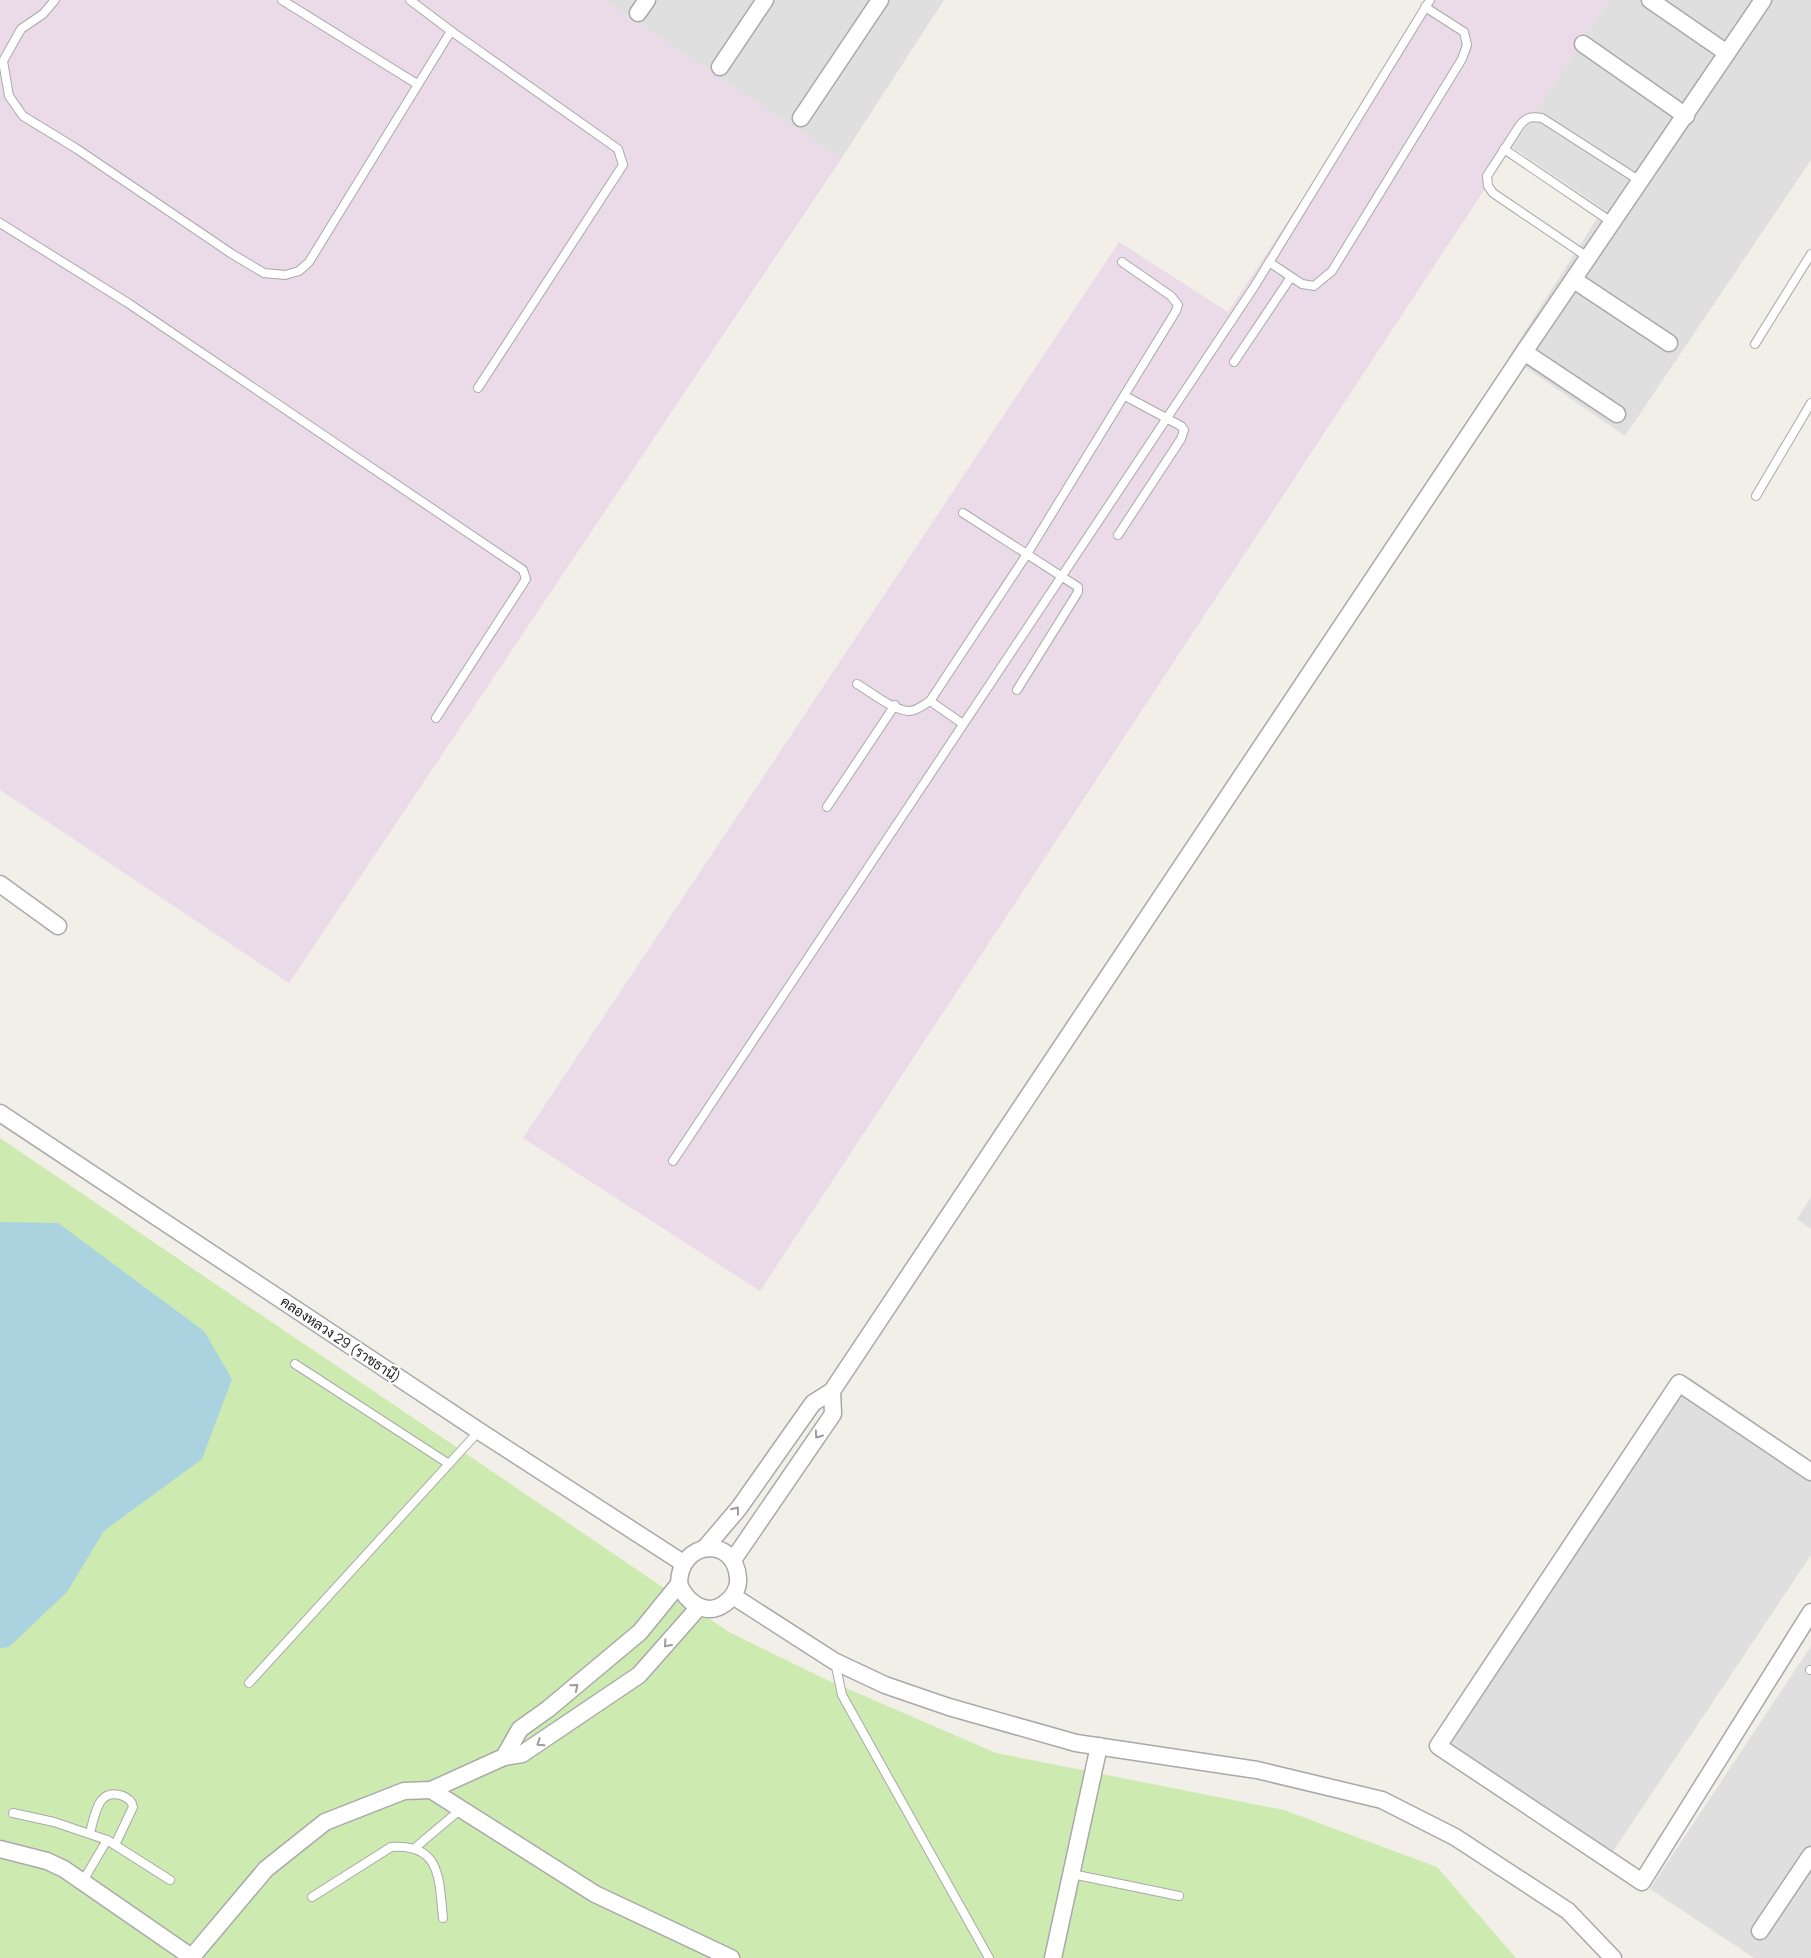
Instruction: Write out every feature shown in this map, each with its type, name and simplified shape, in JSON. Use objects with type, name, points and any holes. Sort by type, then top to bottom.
[{"type":"street","points":[[720,67],[765,0]]},
{"type":"street","points":[[801,118],[880,0]]},
{"type":"street","points":[[1650,0],[1727,53]]},
{"type":"street","points":[[705,1548],[725,1553],[733,1560],[738,1569],[738,1583],[733,1596],[723,1605],[710,1609],[700,1607],[687,1598],[679,1584],[679,1572],[683,1563],[693,1552],[705,1548],[739,1508],[813,1403],[832,1391],[1524,352],[1590,258],[1764,0]]},
{"type":"street","points":[[1584,44],[1686,116]]},
{"type":"street","points":[[1574,280],[1669,343]]},
{"type":"street","points":[[1524,352],[1617,414]]},
{"type":"street","points":[[0,884],[58,926]]},
{"type":"street","name":"คลองหลวง 29 (ราชธานี)","points":[[0,1113],[479,1431],[683,1563]]},
{"type":"street","points":[[1811,1472],[1679,1383],[1438,1746],[1642,1882],[1811,1612]]},
{"type":"street","points":[[733,1560],[833,1414],[832,1391]]},
{"type":"street","points":[[504,1757],[520,1729],[548,1709],[640,1632],[679,1584]]},
{"type":"street","points":[[733,1596],[834,1661],[885,1685],[949,1707],[1076,1743],[1257,1770],[1382,1800],[1455,1836],[1568,1911],[1613,1958]]},
{"type":"street","points":[[0,1849],[47,1862],[83,1882],[192,1958],[266,1868],[325,1822],[404,1791],[431,1790],[504,1757],[522,1754],[639,1675],[700,1607]]},
{"type":"street","points":[[1054,1958],[1099,1746]]},
{"type":"street","points":[[431,1790],[594,1894],[731,1958]]},
{"type":"street","points":[[1760,1931],[1811,1855]]},
{"type":"lane","points":[[55,0],[43,14],[21,29],[3,61],[10,96],[23,116],[264,273],[284,275],[299,270],[308,262],[451,31]]},
{"type":"lane","points":[[282,0],[417,84]]},
{"type":"lane","points":[[410,0],[618,149],[623,165],[478,388]]},
{"type":"lane","points":[[673,1161],[1269,262],[1427,3],[1464,32],[1467,45],[1462,58],[1332,271],[1314,286],[1302,284],[1269,262]]},
{"type":"lane","points":[[1590,258],[1493,193],[1488,186],[1487,176],[1504,149],[1526,118],[1533,116],[1542,118],[1641,182]]},
{"type":"lane","points":[[1504,149],[1613,223]]},
{"type":"lane","points":[[0,223],[128,303],[522,570],[526,579],[436,718]]},
{"type":"lane","points":[[1755,344],[1811,254]]},
{"type":"lane","points":[[857,684],[895,706],[908,711],[918,709],[930,701],[1027,554],[1173,319],[1178,304],[1171,296],[1122,262]]},
{"type":"lane","points":[[1234,362],[1291,277]]},
{"type":"lane","points":[[1118,535],[1181,439],[1184,430],[1181,426],[1125,396]]},
{"type":"lane","points":[[1756,496],[1811,403]]},
{"type":"lane","points":[[963,513],[1062,576],[1075,585],[1078,592],[1017,690]]},
{"type":"lane","points":[[930,701],[964,724]]},
{"type":"lane","points":[[827,807],[895,706]]},
{"type":"lane","points":[[295,1364],[449,1464]]},
{"type":"lane","points":[[249,1683],[479,1431]]},
{"type":"lane","points":[[834,1661],[842,1695],[989,1958]]},
{"type":"lane","points":[[90,1833],[99,1802],[104,1796],[110,1794],[127,1798],[132,1801],[133,1807],[115,1845]]},
{"type":"lane","points":[[416,1848],[460,1809]]},
{"type":"lane","points":[[13,1813],[54,1822],[107,1840],[170,1880]]},
{"type":"lane","points":[[83,1882],[107,1840]]},
{"type":"lane","points":[[312,1897],[391,1847],[416,1848],[426,1854],[439,1879],[443,1918]]},
{"type":"lane","points":[[1072,1874],[1179,1896]]},
{"type":"shaded area","points":[[0,0],[603,0],[841,159],[289,983],[0,790]]},
{"type":"shaded area","points":[[603,0],[944,0],[841,159]]},
{"type":"shaded area","points":[[1433,0],[1609,0],[760,1291],[523,1138],[1119,242],[1228,312]]},
{"type":"shaded area","points":[[1609,0],[1811,0],[1811,160],[1625,436],[1509,356],[1603,209],[1512,147]]},
{"type":"shaded area","points":[[1811,1197],[1811,1229],[1797,1219]]},
{"type":"shaded area","points":[[1690,1378],[1811,1460],[1811,1555],[1610,1856],[1446,1746]]},
{"type":"shaded area","points":[[1811,1646],[1811,1958],[1754,1958],[1650,1889]]},
{"type":"green space","points":[[0,1138],[729,1632],[823,1678],[996,1753],[1284,1810],[1437,1867],[1516,1958],[0,1958]]},
{"type":"water","points":[[0,1222],[58,1223],[204,1331],[232,1379],[202,1459],[104,1531],[67,1592],[9,1647],[0,1648]]}]
